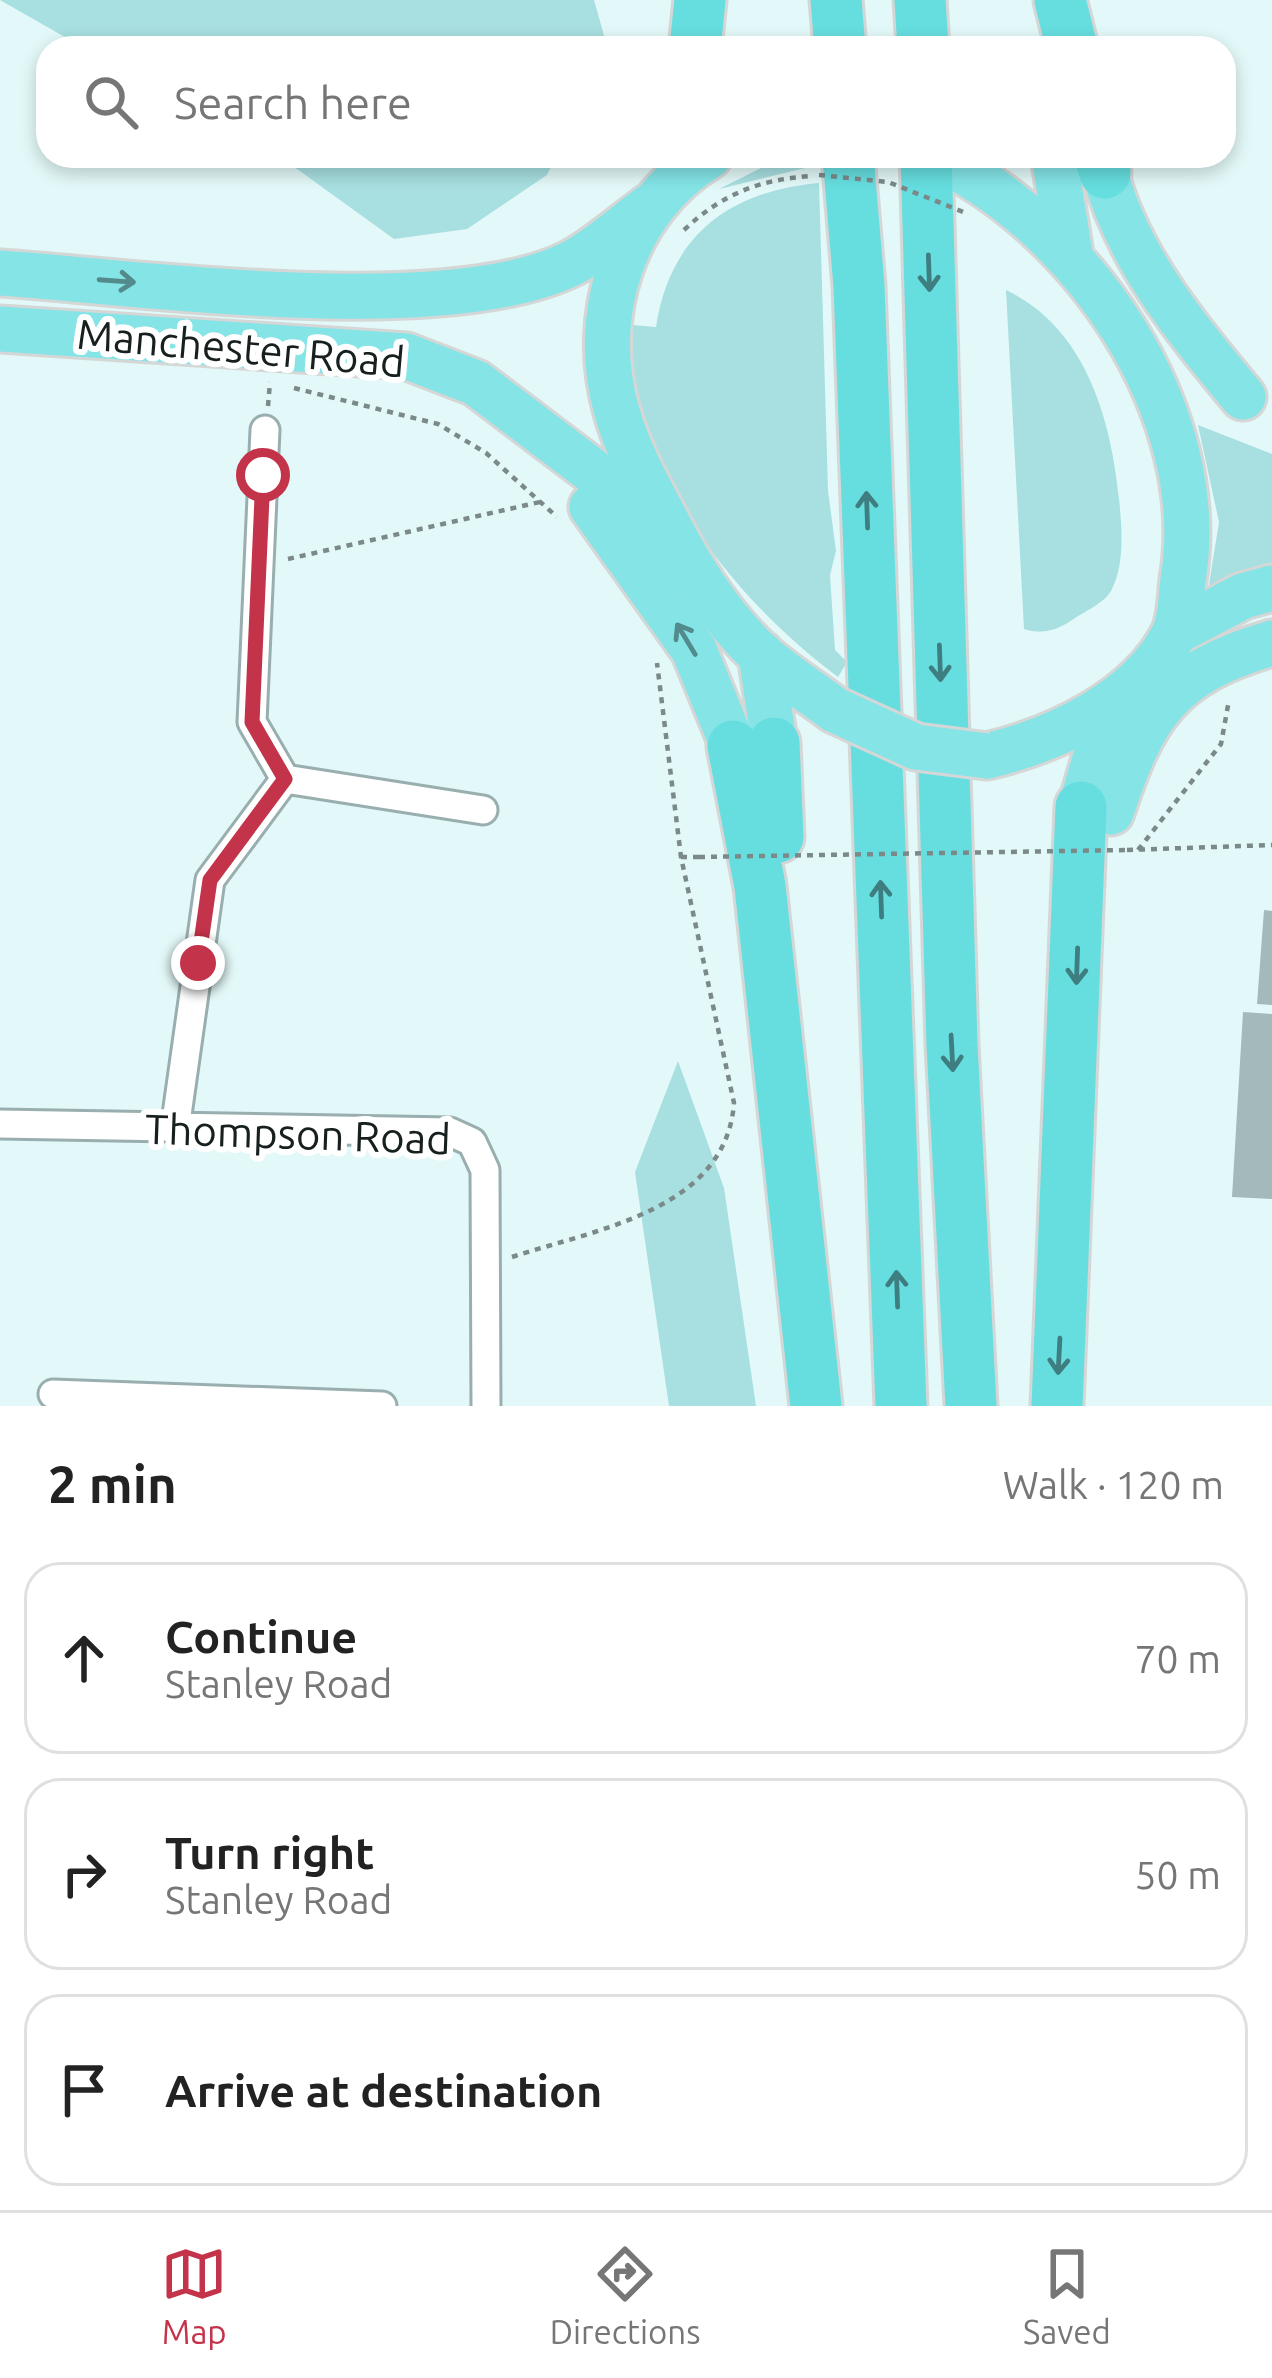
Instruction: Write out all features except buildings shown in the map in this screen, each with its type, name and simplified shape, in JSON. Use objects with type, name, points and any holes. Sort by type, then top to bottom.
[{"type":"highway","points":[[696,36],[700,0]]},
{"type":"highway","points":[[836,0],[839,36]]},
{"type":"highway","points":[[920,0],[922,36]]},
{"type":"highway","points":[[1032,0],[1036,36]]},
{"type":"highway","points":[[1060,0],[1069,36]]},
{"type":"highway","points":[[833,168],[859,286],[902,1406]]},
{"type":"highway","points":[[930,168],[952,1045],[970,1406]]},
{"type":"highway","points":[[943,168],[975,198],[1070,254],[1112,305],[1180,358],[1257,403]]},
{"type":"highway","points":[[1056,168],[1070,254]]},
{"type":"highway","points":[[1103,168],[1139,258],[1186,329],[1257,403]]},
{"type":"highway","points":[[678,186],[614,289],[608,363],[616,412],[638,467],[693,574],[760,654],[835,710],[916,747],[987,756],[1040,743],[1140,679]]},
{"type":"highway","name":"Manchester Road","points":[[0,273],[350,296],[500,286],[568,265],[678,186]]},
{"type":"highway","points":[[1112,305],[1167,423],[1185,495],[1187,556],[1175,632]]},
{"type":"highway","name":"Manchester Road","points":[[0,329],[406,356],[476,383],[591,470],[693,574]]},
{"type":"highway","points":[[196,341],[253,363],[350,373],[439,392],[511,434],[572,485],[649,581],[753,744]]},
{"type":"highway","points":[[1114,830],[1100,742],[1140,679],[1175,632],[1243,596],[1272,588]]},
{"type":"highway","points":[[1057,1406],[1080,888],[1114,830],[1136,736],[1169,694],[1264,646]]},
{"type":"highway","points":[[760,654],[753,744],[760,886],[816,1406]]},
{"type":"street","points":[[266,430],[252,722],[285,779]]},
{"type":"street","points":[[285,779],[483,810]]},
{"type":"street","points":[[175,1129],[210,880],[285,779]]},
{"type":"street","name":"Thompson Road","points":[[0,1124],[450,1132],[472,1142],[485,1170],[486,1406]]},
{"type":"street","points":[[53,1394],[382,1406]]},
{"type":"path","points":[[678,186],[713,202],[746,188],[825,168]]},
{"type":"path","points":[[840,168],[975,198]]},
{"type":"path","points":[[249,378],[270,382]]},
{"type":"path","points":[[291,387],[438,424],[486,453],[571,532]]},
{"type":"path","points":[[259,566],[542,501]]},
{"type":"path","points":[[1114,830],[1221,744],[1232,679],[1264,646]]},
{"type":"path","points":[[488,1265],[660,1207],[706,1174],[732,1137],[734,1103],[681,857],[656,656]]},
{"type":"path","points":[[681,857],[1114,830],[1272,845]]},
{"type":"shaded area","points":[[0,0],[594,0],[604,36],[63,36]]},
{"type":"shaded area","points":[[296,168],[550,168],[547,175],[467,229],[394,239]]},
{"type":"shaded area","points":[[761,168],[805,168],[719,189]]},
{"type":"shaded area","points":[[819,183],[828,491],[836,551],[830,575],[835,650],[847,662],[838,677],[760,608],[693,524],[646,428],[634,377],[632,325],[656,327],[675,267],[709,224],[758,196]]},
{"type":"shaded area","points":[[1006,290],[1056,327],[1090,379],[1109,438],[1119,499],[1120,558],[1111,591],[1069,622],[1044,631],[1024,629]]},
{"type":"shaded area","points":[[1198,425],[1272,454],[1272,568],[1207,597],[1219,522]]},
{"type":"shaded area","points":[[678,1061],[724,1188],[756,1406],[669,1406],[635,1172]]},
{"type":"route","points":[[198,963],[210,880],[285,779],[252,722],[263,475]]}]
